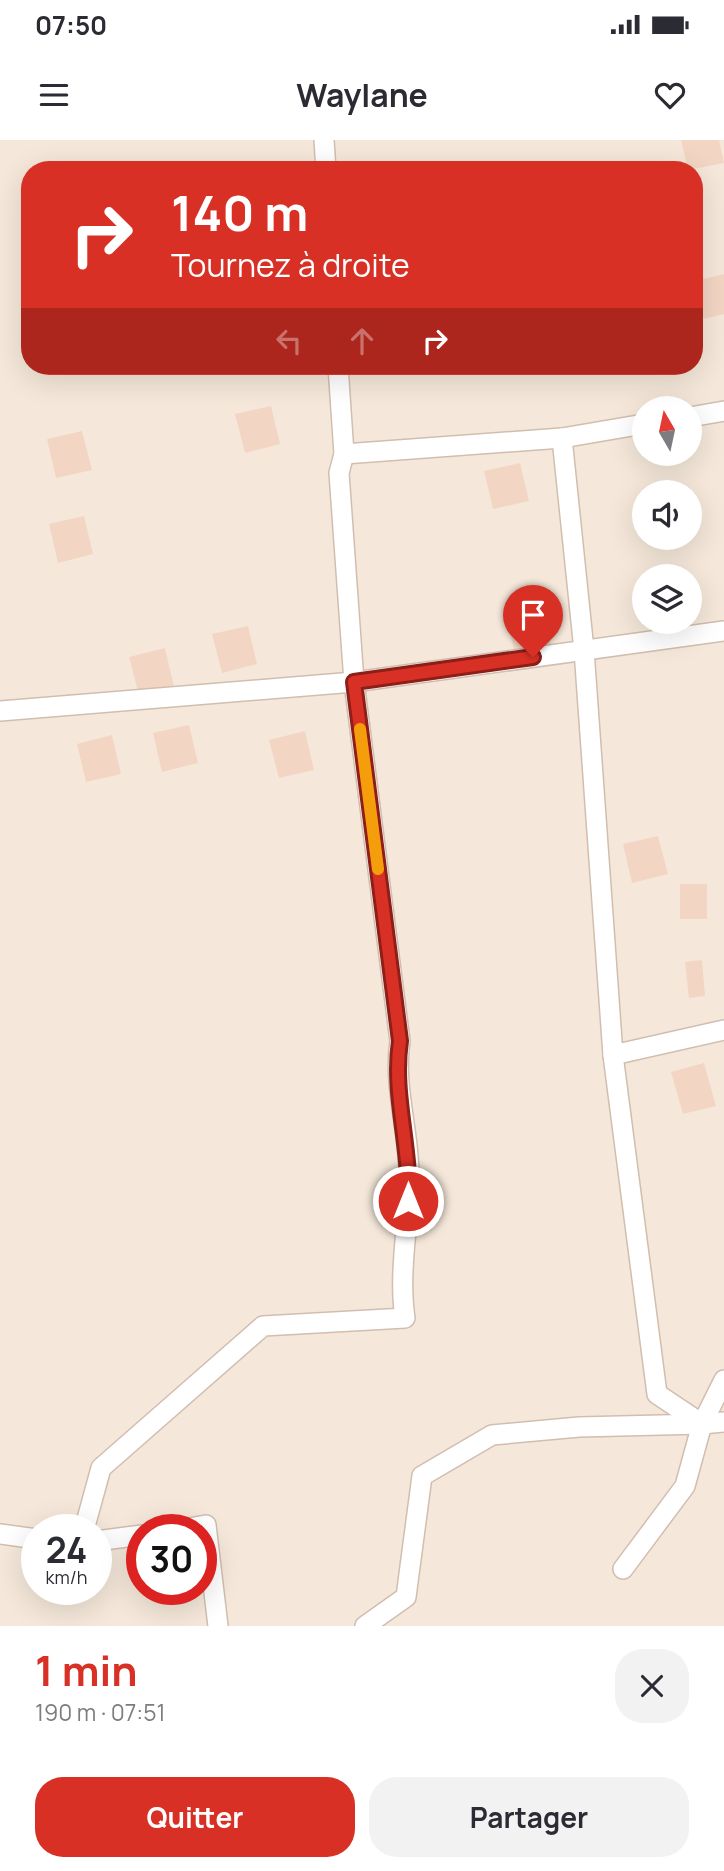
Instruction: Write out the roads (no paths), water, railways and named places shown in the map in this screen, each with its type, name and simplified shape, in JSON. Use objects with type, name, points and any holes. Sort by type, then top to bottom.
[{"type":"street","points":[[324,140],[325,161]]},
{"type":"street","points":[[88,1514],[101,1468],[263,1326],[405,1318],[402,1297],[410,1177],[396,1064],[400,1041],[354,682],[339,474],[344,454],[339,375]]},
{"type":"street","points":[[702,415],[724,411]]},
{"type":"street","points":[[344,454],[562,438],[632,426]]},
{"type":"street","points":[[562,438],[584,650],[613,1055],[657,1394],[702,1424]]},
{"type":"street","points":[[0,711],[354,682],[724,631]]},
{"type":"street","points":[[613,1055],[724,1030]]},
{"type":"street","points":[[623,1569],[685,1486],[702,1424],[724,1380]]},
{"type":"street","points":[[365,1626],[406,1597],[422,1476],[492,1435],[579,1427],[724,1422]]},
{"type":"street","points":[[0,1534],[21,1537]]},
{"type":"street","points":[[216,1605],[218,1626]]}]
